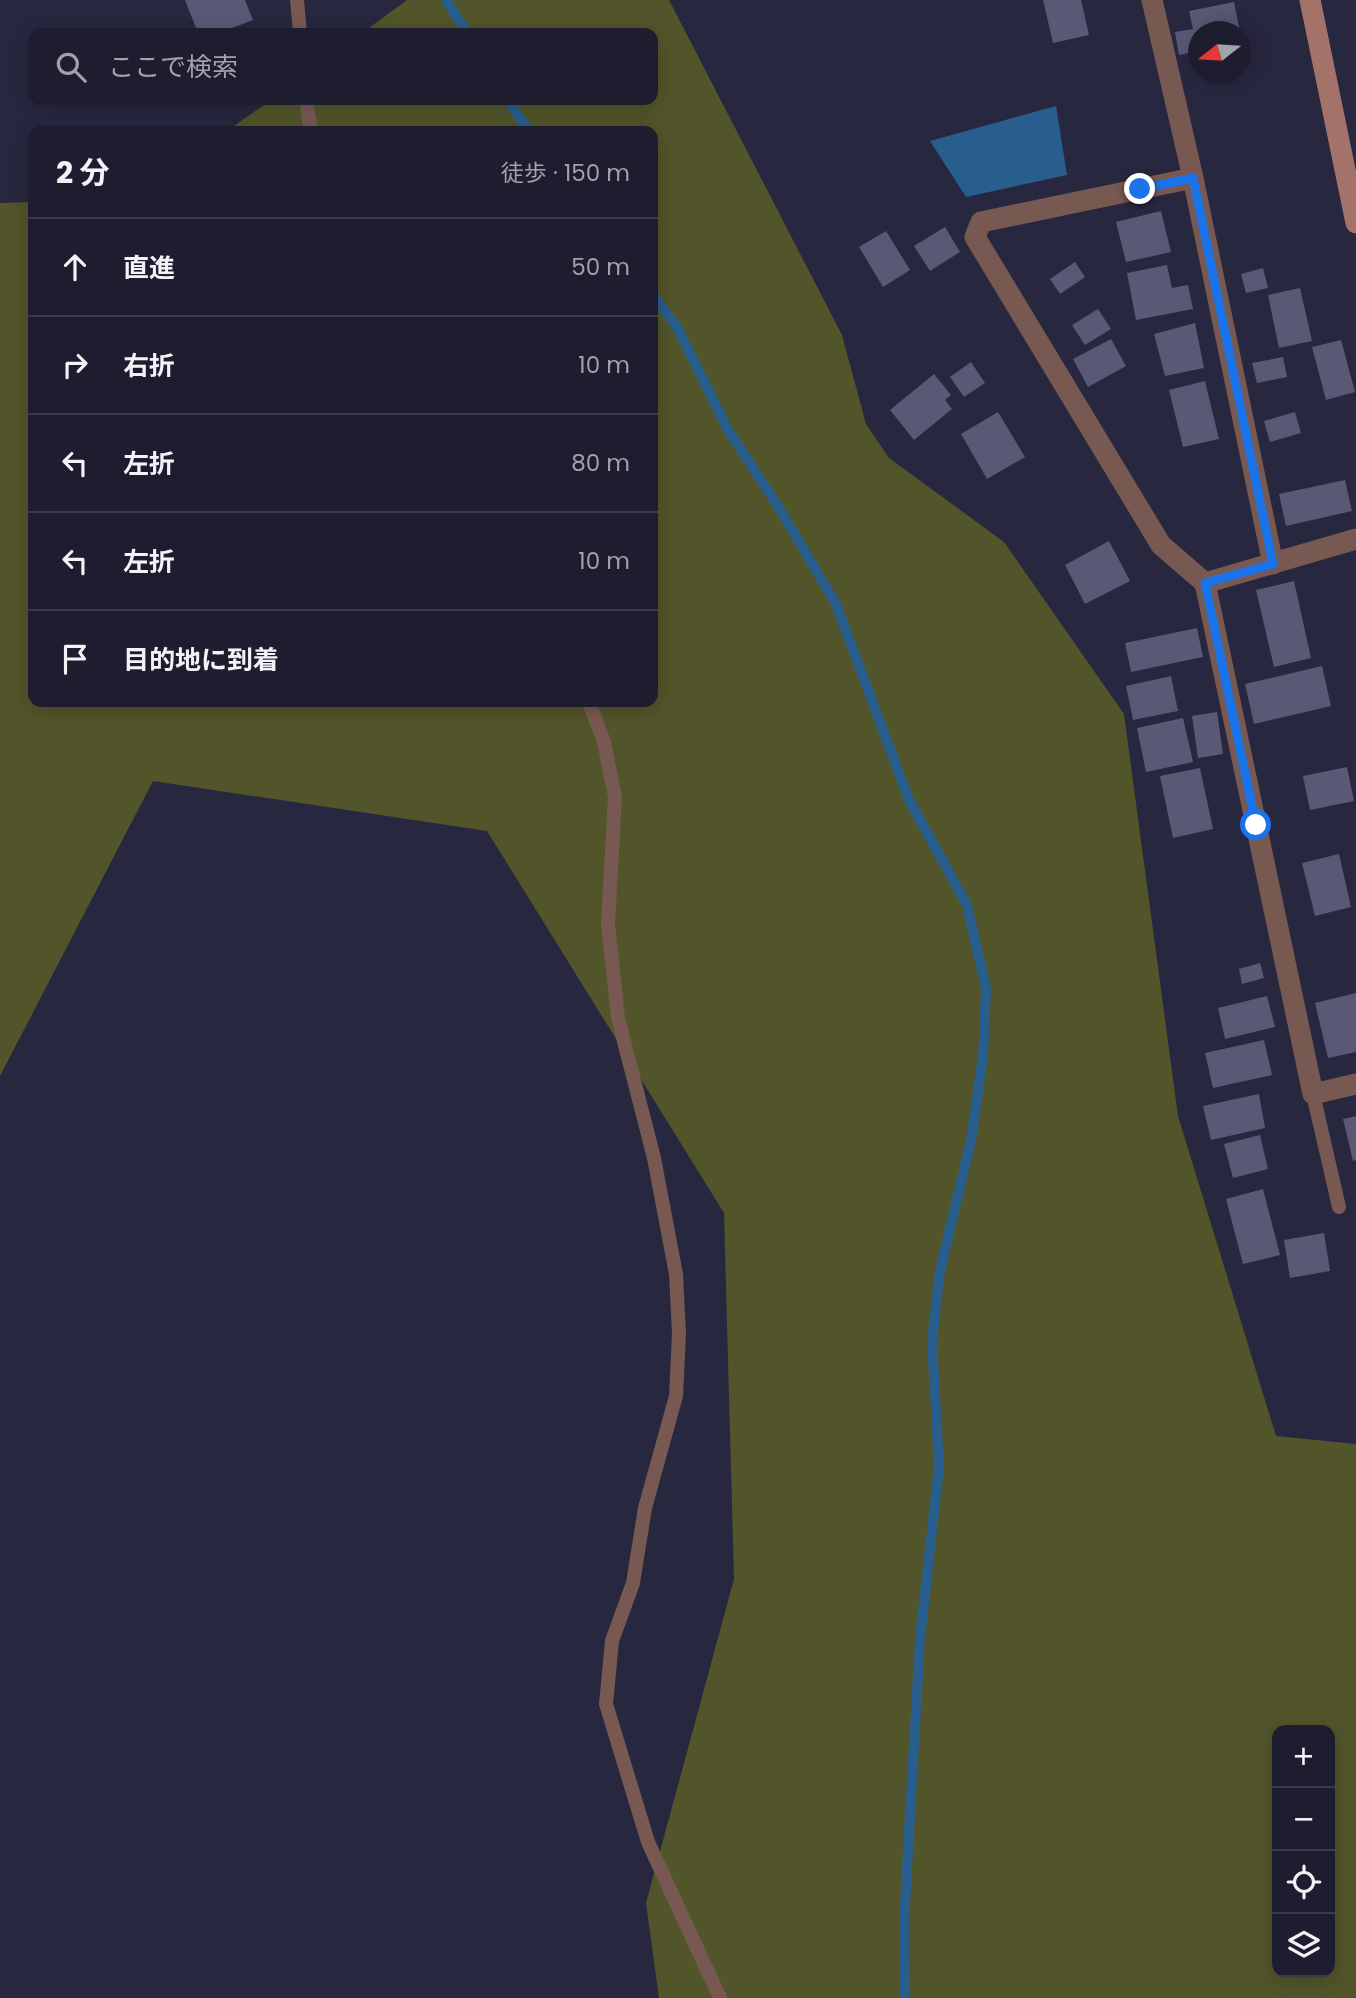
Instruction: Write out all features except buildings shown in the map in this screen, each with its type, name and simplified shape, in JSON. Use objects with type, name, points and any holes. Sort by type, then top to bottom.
[{"type":"street","points":[[1152,0],[1193,178],[1273,564]]},
{"type":"street","points":[[1310,0],[1356,223]]},
{"type":"street","points":[[1193,178],[981,222],[975,237],[1161,545],[1205,583],[1313,1094],[1356,1084]]},
{"type":"street","points":[[1205,583],[1356,539]]},
{"type":"lane","points":[[297,0],[300,28]]},
{"type":"lane","points":[[307,105],[309,126]]},
{"type":"lane","points":[[591,707],[604,742],[615,797],[608,924],[618,1017],[662,1196],[676,1274],[679,1334],[676,1396],[645,1508],[633,1583],[612,1641],[606,1704],[648,1842],[720,1998]]},
{"type":"lane","points":[[1313,1094],[1339,1207]]},
{"type":"green space","points":[[407,0],[669,0],[842,335],[866,424],[889,458],[1004,542],[1124,714],[1178,1116],[1276,1436],[1356,1444],[1356,1998],[659,1998],[646,1903],[734,1579],[724,1213],[487,831],[153,781],[0,1076],[0,203],[28,202],[28,707],[658,707],[658,126],[234,126],[264,105],[658,105],[658,28],[369,28]]},
{"type":"water","points":[[1056,106],[1067,175],[966,197],[930,141]]},
{"type":"waterway","points":[[446,0],[464,28]]},
{"type":"waterway","points":[[511,105],[525,126]]},
{"type":"waterway","points":[[658,302],[677,327],[728,430],[776,503],[836,604],[909,800],[967,905],[986,988],[983,1056],[971,1141],[940,1270],[932,1340],[939,1467],[920,1638],[904,1922],[905,1998]]},
{"type":"route","points":[[1140,189],[1193,178],[1273,564],[1205,583],[1256,825]]}]
